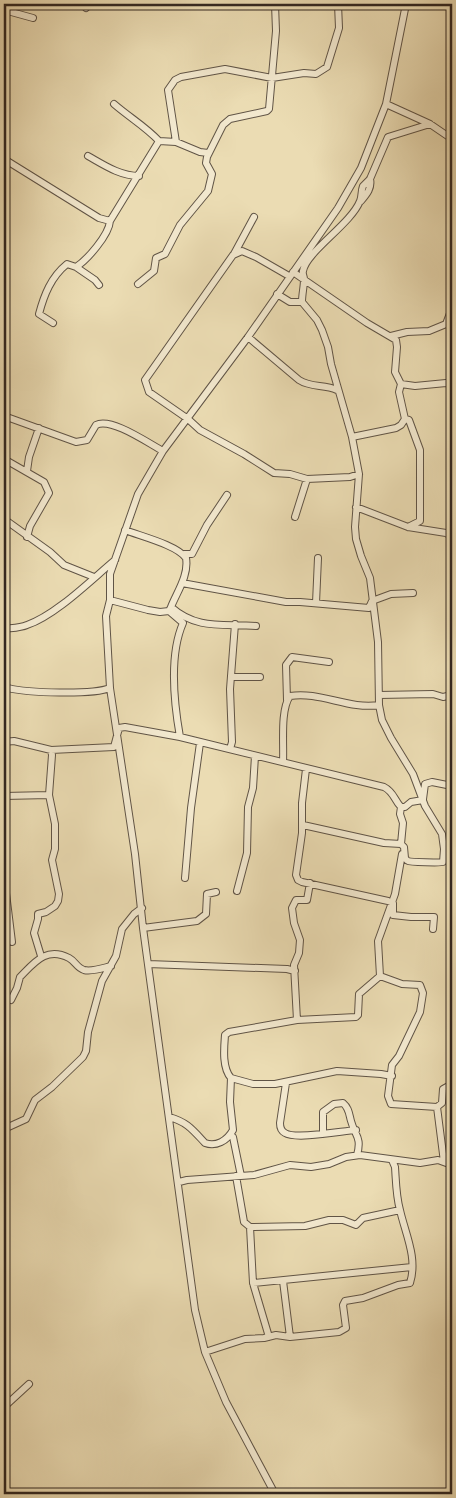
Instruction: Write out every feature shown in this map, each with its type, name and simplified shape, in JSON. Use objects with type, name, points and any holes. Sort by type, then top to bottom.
[{"type":"street","points":[[138,284],[154,271],[156,258],[165,254],[180,225],[208,191],[212,174],[206,163],[208,153],[227,121],[269,109],[276,31],[275,4]]},
{"type":"street","points":[[176,142],[168,90],[175,80],[181,77],[225,69],[272,78],[304,73],[316,74],[327,67],[340,28],[338,4]]},
{"type":"street","points":[[275,1494],[226,1402],[205,1352],[196,1310],[143,928],[142,908],[110,688],[106,616],[110,600],[110,574],[138,494],[162,451],[248,337],[291,274],[310,252],[361,168],[386,104],[406,4]]},
{"type":"street","points":[[4,10],[33,18]]},
{"type":"street","points":[[114,104],[131,119],[149,130],[159,142]]},
{"type":"street","points":[[386,104],[430,124],[452,139]]},
{"type":"street","points":[[402,846],[405,858],[408,861],[440,864],[444,860],[442,834],[425,806],[413,774],[390,738],[382,720],[379,705],[378,642],[370,578],[356,539],[359,474],[352,437],[337,390],[322,330],[302,302],[302,290],[303,271],[310,252],[328,240],[350,217],[368,193],[372,184],[370,179],[388,137],[430,124]]},
{"type":"street","points":[[159,142],[176,142],[200,152],[208,153]]},
{"type":"street","points":[[76,267],[84,262],[103,238],[133,179],[139,176],[159,142]]},
{"type":"street","points":[[88,156],[112,170],[133,179]]},
{"type":"street","points":[[4,159],[99,218],[110,221]]},
{"type":"street","points":[[254,217],[233,255],[145,380],[149,392],[188,419],[200,430],[252,458],[274,473],[290,474],[307,479],[350,477],[359,474]]},
{"type":"street","points":[[233,255],[242,251],[304,280],[367,323],[396,340],[395,372],[401,384],[399,392],[405,419],[409,420],[420,450],[420,521],[408,527]]},
{"type":"street","points":[[53,323],[38,314],[45,291],[67,264],[76,267],[99,285]]},
{"type":"street","points":[[277,294],[290,302],[302,302]]},
{"type":"street","points":[[391,336],[407,332],[429,331],[449,323],[452,308]]},
{"type":"street","points":[[248,337],[256,346],[306,385],[328,386],[337,390]]},
{"type":"street","points":[[401,384],[415,386],[446,383],[452,385]]},
{"type":"street","points":[[4,416],[76,442],[87,440],[96,425],[105,423],[124,430],[162,451]]},
{"type":"street","points":[[352,437],[396,428],[405,419]]},
{"type":"street","points":[[27,471],[29,457],[39,428]]},
{"type":"street","points":[[4,459],[44,482],[49,493],[30,526],[28,537]]},
{"type":"street","points":[[295,518],[307,479]]},
{"type":"street","points":[[170,609],[182,583],[187,562],[207,525],[227,495]]},
{"type":"street","points":[[356,507],[408,527],[446,533],[452,537]]},
{"type":"street","points":[[5,522],[50,552],[64,565],[94,577]]},
{"type":"street","points":[[21,531],[30,526]]},
{"type":"street","points":[[125,530],[152,539],[184,554],[192,554]]},
{"type":"street","points":[[184,554],[187,562]]},
{"type":"street","points":[[316,603],[318,558]]},
{"type":"street","points":[[4,629],[27,625],[51,611],[116,559]]},
{"type":"street","points":[[182,583],[286,602],[369,608],[372,601],[391,594],[413,593]]},
{"type":"street","points":[[110,600],[160,612],[170,609],[196,622],[224,627],[235,624],[256,626]]},
{"type":"street","points":[[170,609],[183,622],[178,634],[174,691],[180,737]]},
{"type":"street","points":[[230,749],[232,742],[231,677],[235,624]]},
{"type":"street","points":[[283,762],[287,700],[286,665],[292,657],[330,662]]},
{"type":"street","points":[[231,677],[260,677]]},
{"type":"street","points":[[8,688],[19,691],[87,693],[102,692],[110,688]]},
{"type":"street","points":[[287,700],[290,696],[299,694],[343,703],[369,706],[379,705]]},
{"type":"street","points":[[379,695],[433,694],[444,697],[452,695]]},
{"type":"street","points":[[4,742],[14,741],[51,750],[114,748],[119,728],[125,727],[180,737],[384,787],[393,794],[396,802],[401,807]]},
{"type":"street","points":[[186,878],[191,808],[200,743]]},
{"type":"street","points":[[41,956],[34,932],[38,914],[46,912],[55,906],[59,894],[52,860],[55,849],[55,824],[49,795],[51,750]]},
{"type":"street","points":[[237,891],[247,853],[248,807],[253,788],[255,756]]},
{"type":"street","points":[[306,769],[302,803],[303,825],[296,875],[298,880],[393,903]]},
{"type":"street","points":[[423,800],[425,784],[432,782],[452,786]]},
{"type":"street","points":[[4,796],[49,795]]},
{"type":"street","points":[[401,807],[405,807],[411,802],[423,800]]},
{"type":"street","points":[[401,807],[400,814],[403,823],[402,846],[393,914],[410,917],[434,917],[433,929]]},
{"type":"street","points":[[303,825],[402,846]]},
{"type":"street","points":[[4,852],[4,862]]},
{"type":"street","points":[[4,868],[6,877],[4,886],[12,942]]},
{"type":"street","points":[[297,1020],[294,965],[299,953],[300,940],[294,923],[292,908],[296,900],[307,900],[310,884]]},
{"type":"street","points":[[143,928],[197,921],[206,914],[207,894],[216,892]]},
{"type":"street","points":[[380,976],[378,941],[390,906],[393,903]]},
{"type":"street","points":[[4,1129],[26,1119],[35,1100],[84,1057],[88,1032],[102,981],[116,956],[122,929],[134,914],[142,908]]},
{"type":"street","points":[[11,1000],[20,976],[28,971],[30,966],[41,956],[62,956],[71,959],[82,970],[88,971],[111,966]]},
{"type":"street","points":[[148,964],[287,969],[294,971]]},
{"type":"street","points":[[169,1117],[183,1122],[196,1131],[205,1143],[210,1144],[224,1140],[233,1130],[230,1102],[231,1078],[228,1074],[225,1057],[225,1035],[229,1032],[297,1020],[356,1017],[358,1015],[359,994],[380,976]]},
{"type":"street","points":[[380,976],[402,984],[420,985],[423,993],[420,1012],[399,1056],[392,1065],[388,1096],[391,1104],[437,1107],[442,1103],[443,1089],[452,1084]]},
{"type":"street","points":[[231,1078],[253,1084],[286,1083],[337,1071],[392,1076]]},
{"type":"street","points":[[286,1083],[280,1116],[280,1128],[284,1133],[291,1135],[323,1134],[356,1130]]},
{"type":"street","points":[[323,1134],[323,1112],[329,1106],[340,1102],[346,1105],[359,1143],[357,1156]]},
{"type":"street","points":[[437,1107],[444,1162]]},
{"type":"street","points":[[230,1135],[233,1137],[244,1222],[250,1227],[305,1226],[329,1220],[343,1220],[356,1225],[363,1218],[400,1210]]},
{"type":"street","points":[[179,1182],[239,1176],[279,1169],[290,1165],[311,1167],[357,1156],[420,1164],[438,1160],[449,1164],[452,1173]]},
{"type":"street","points":[[205,1352],[245,1339],[276,1335],[290,1337],[333,1333],[344,1330],[346,1328],[343,1305],[345,1301],[363,1298],[411,1282],[410,1244],[400,1210],[392,1160]]},
{"type":"street","points":[[250,1227],[253,1283],[269,1337]]},
{"type":"street","points":[[253,1283],[412,1267]]},
{"type":"street","points":[[282,1281],[290,1337]]},
{"type":"street","points":[[4,1407],[29,1384]]}]
